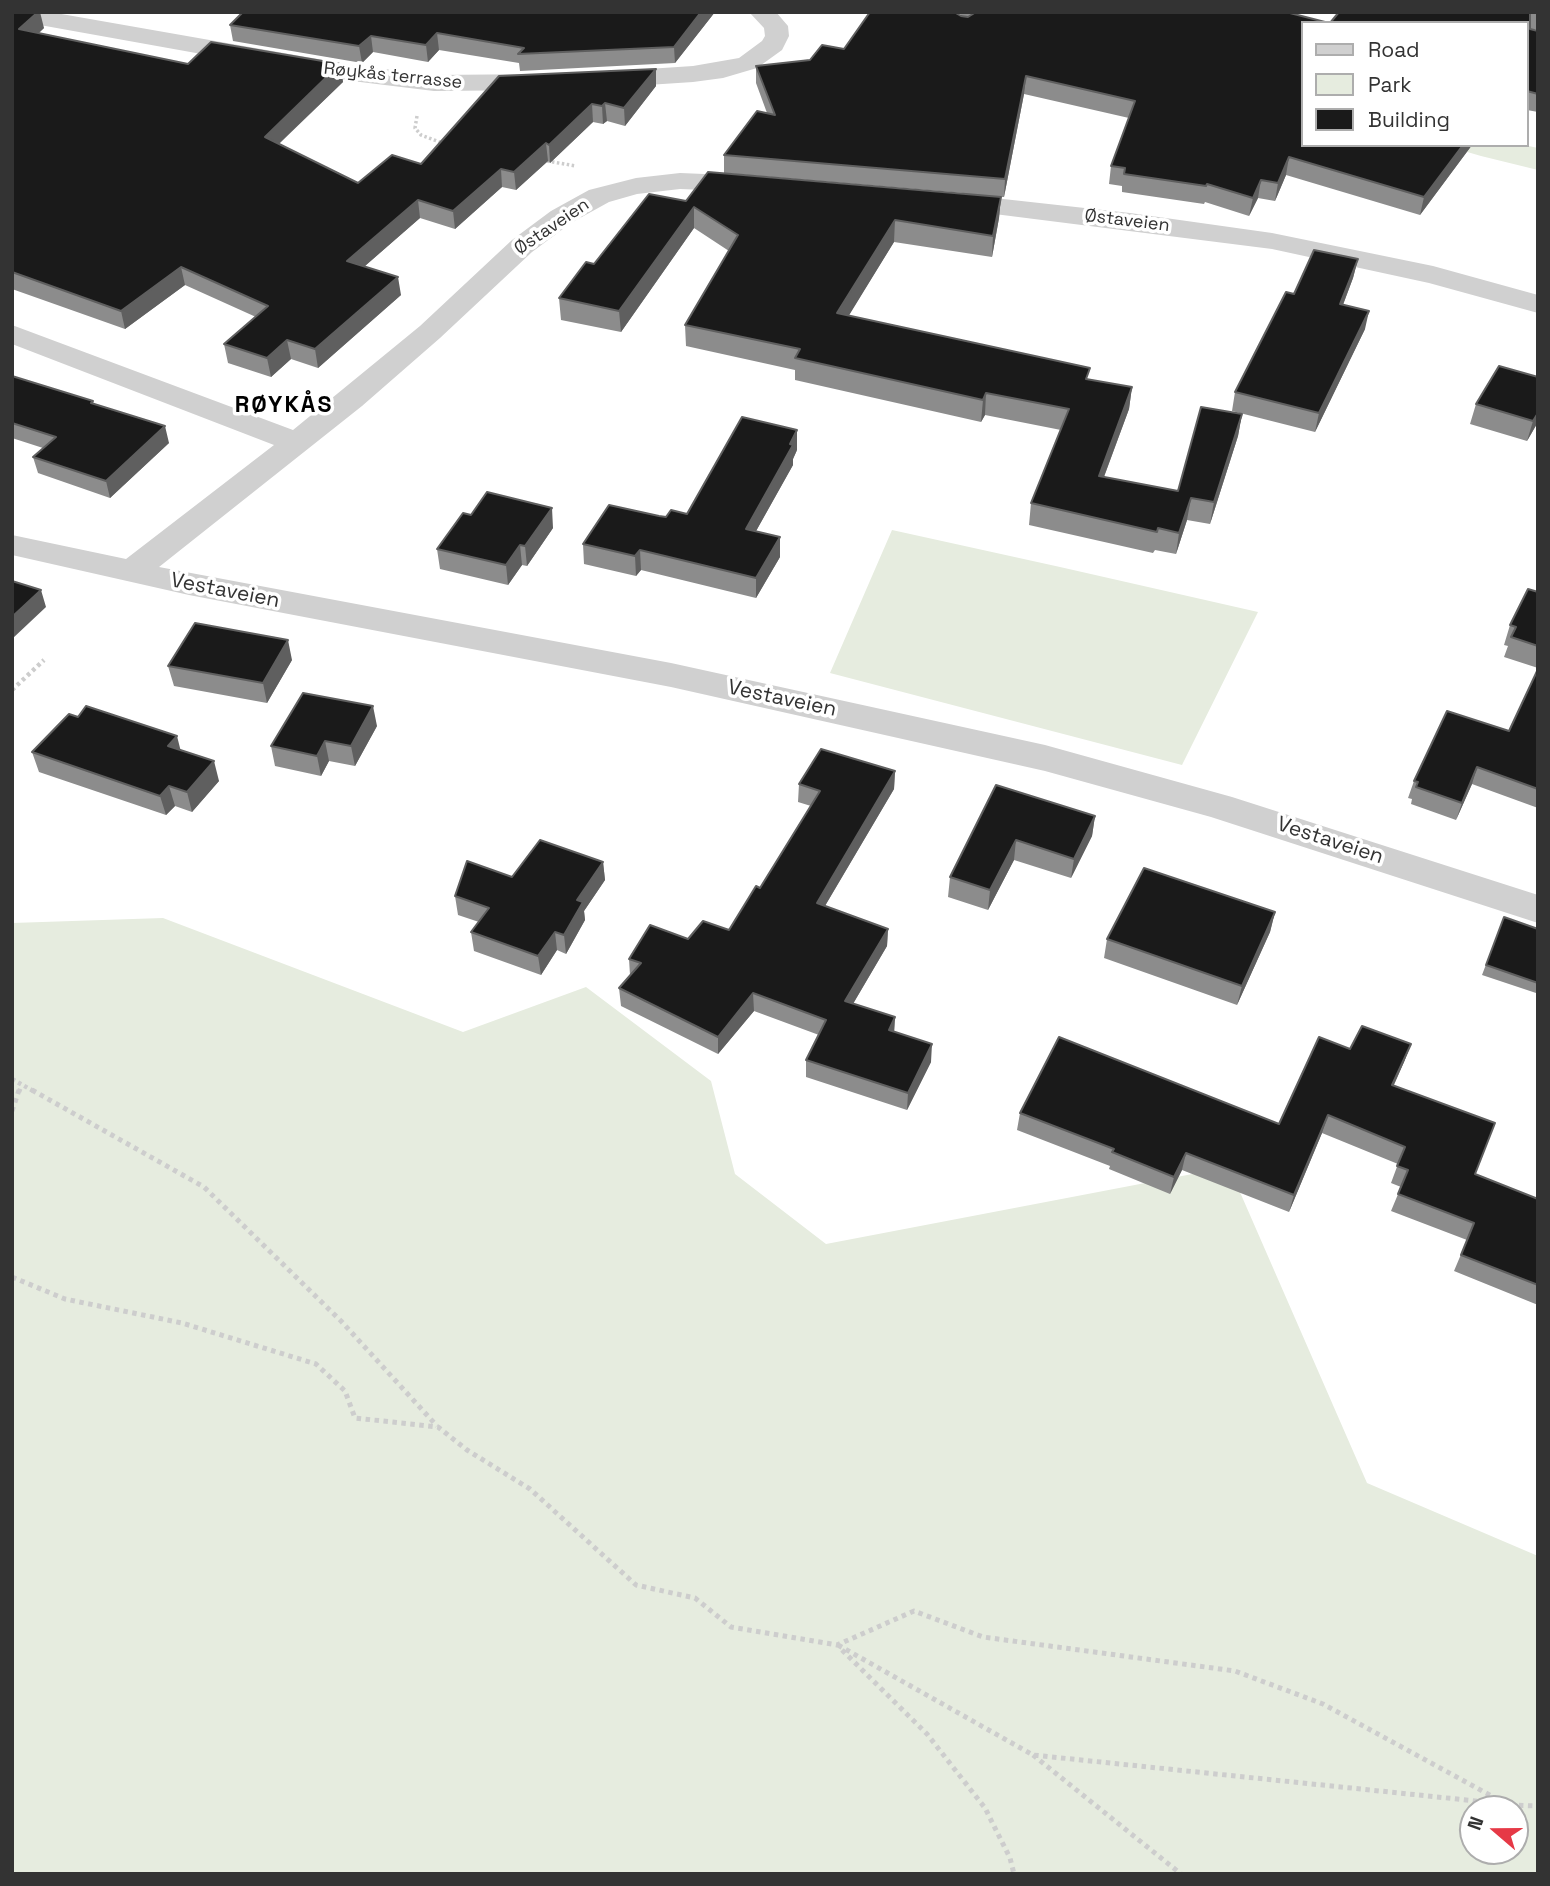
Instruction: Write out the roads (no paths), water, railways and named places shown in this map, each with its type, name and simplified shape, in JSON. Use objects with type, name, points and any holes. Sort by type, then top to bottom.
[{"type":"street","name":"Røykås terrasse","points":[[12,13],[352,74],[466,84],[577,81],[703,72],[748,63],[773,46],[777,36],[776,26],[761,12]]},
{"type":"street","name":"Østaveien","points":[[131,572],[297,443],[409,349],[500,264],[544,229],[599,196],[636,186],[701,181],[774,186]]},
{"type":"street","name":"Østaveien","points":[[927,199],[1156,224],[1272,241],[1433,275],[1538,303]]},
{"type":"street","points":[[12,334],[297,443]]},
{"type":"street","name":"Vestaveien","points":[[12,545],[131,572],[671,675],[1045,758],[1219,806],[1538,909]]},
{"type":"district","name":"RØYKÅS","points":[[284,406]]}]
